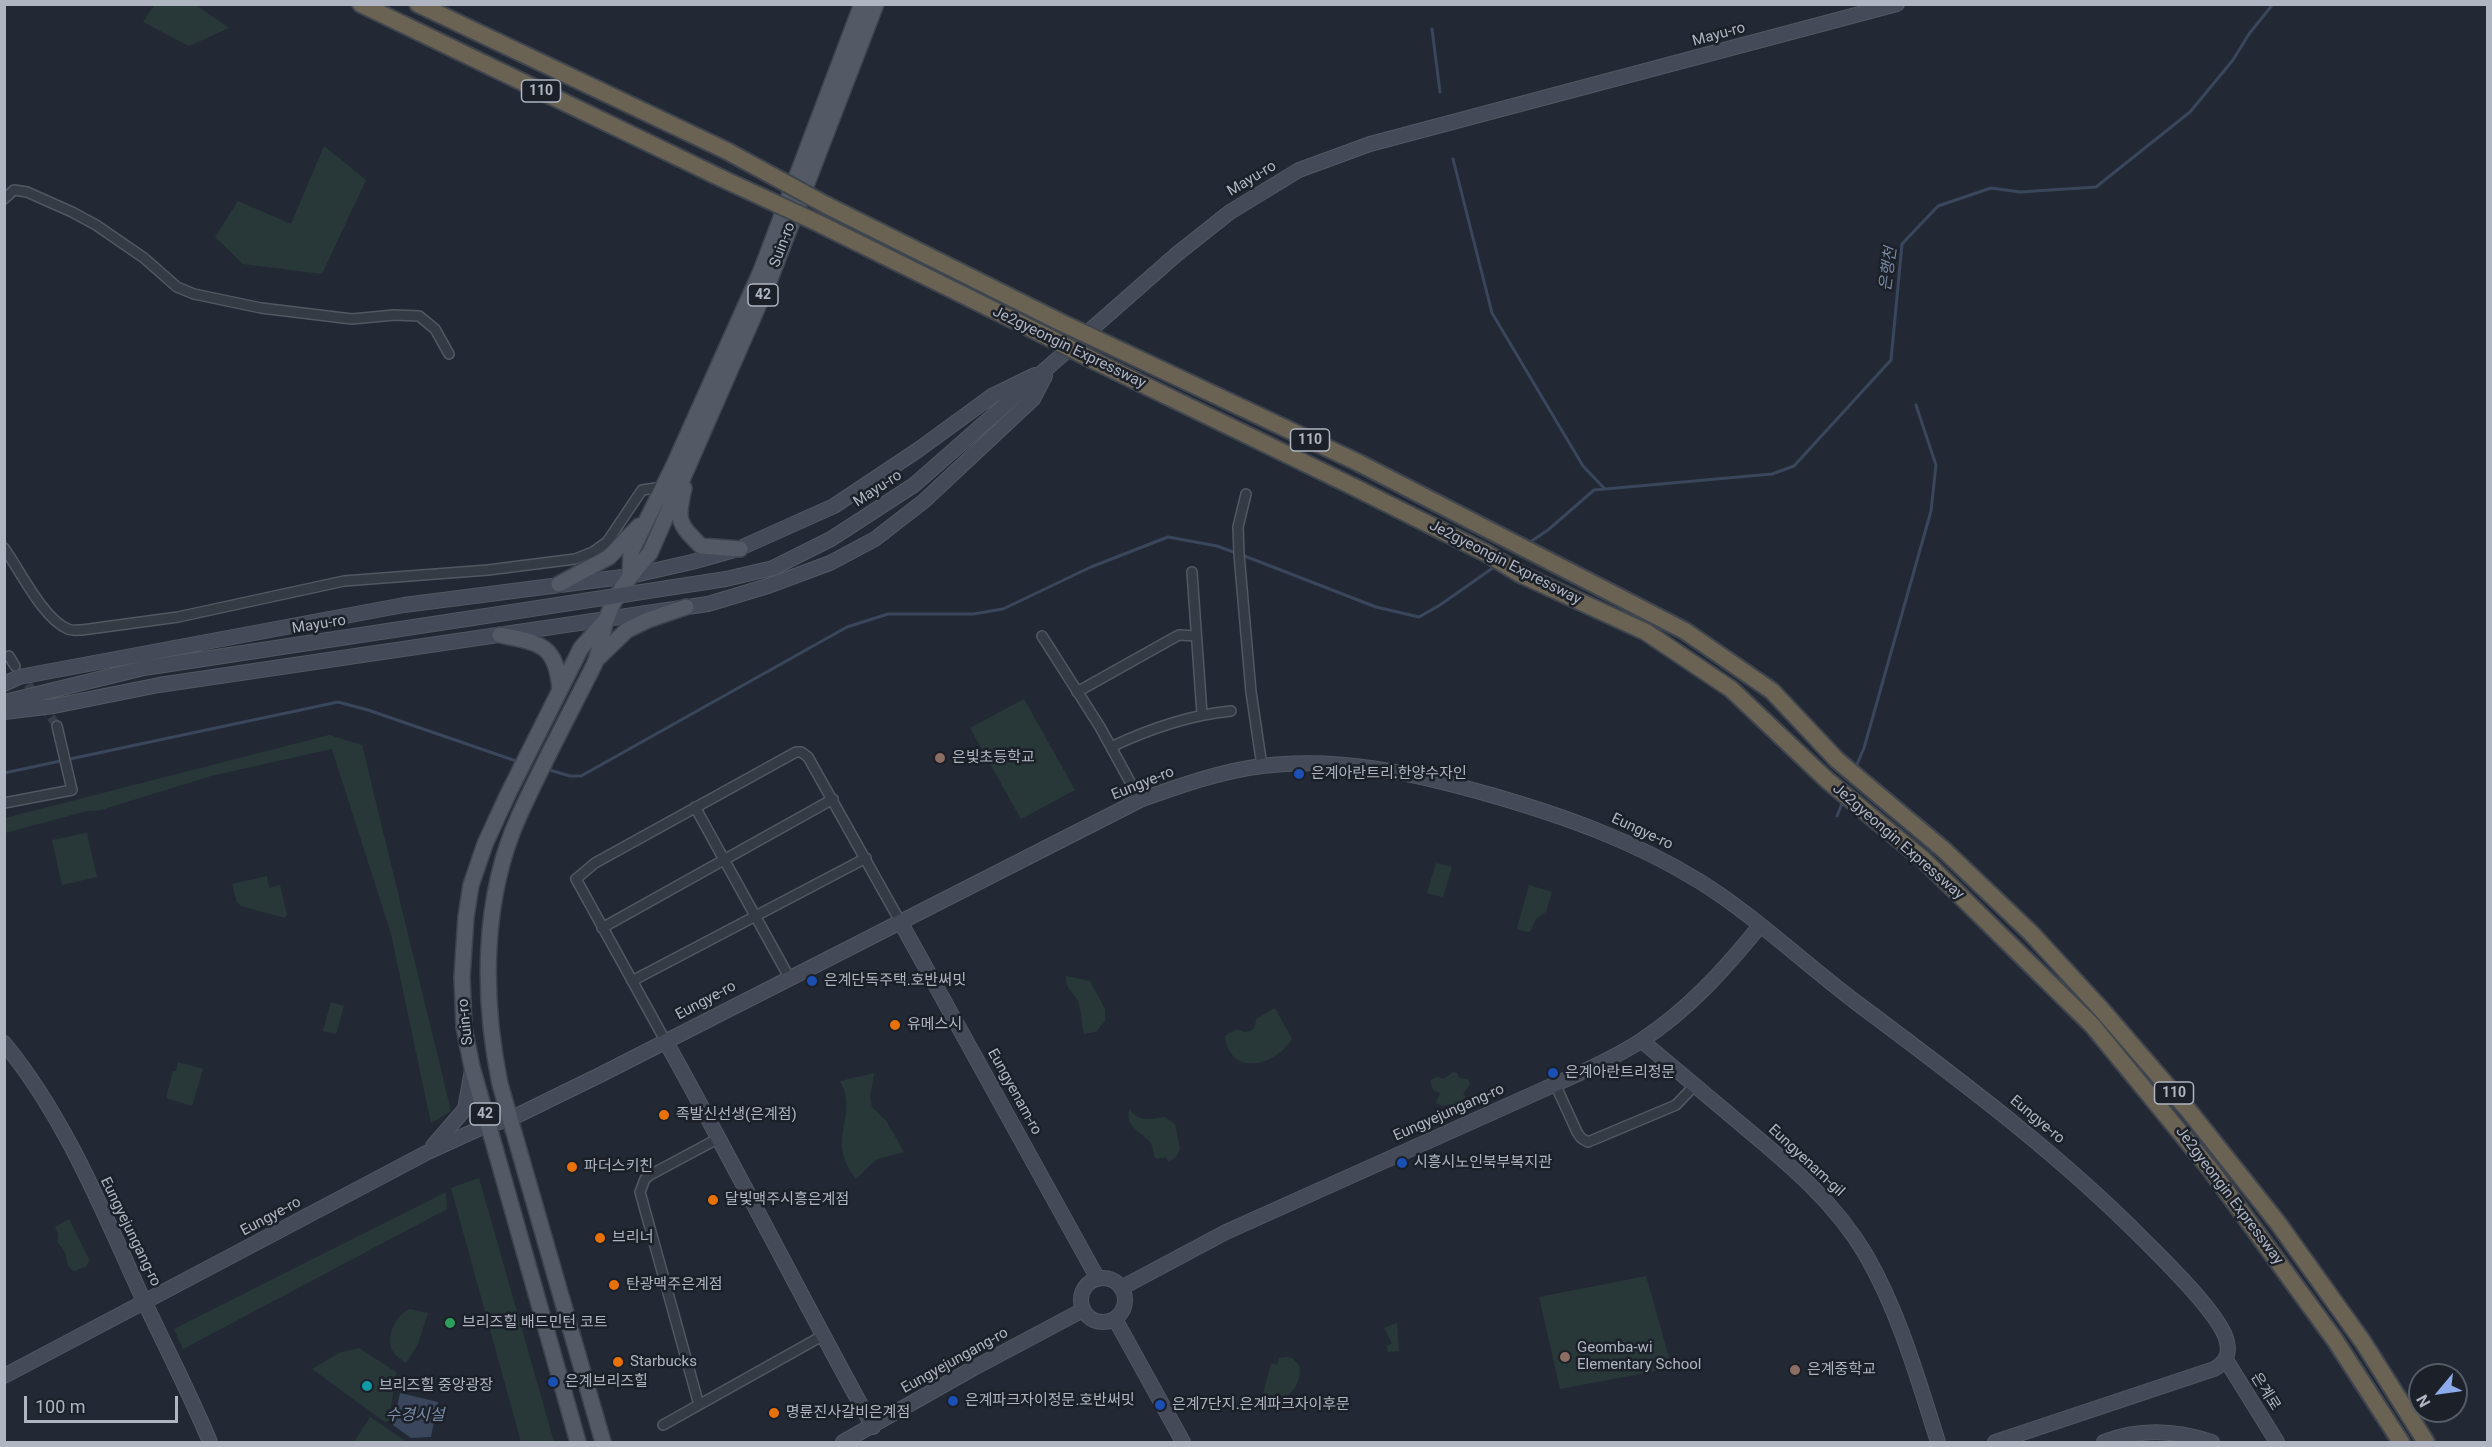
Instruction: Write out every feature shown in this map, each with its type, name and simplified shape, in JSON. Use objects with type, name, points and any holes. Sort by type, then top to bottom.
[{"type":"highway","name":"Je2gyeongin Expressway","points":[[362,4],[820,224],[1486,553],[1520,574],[1646,632],[1721,682],[1827,780],[1924,860],[2092,1025],[2211,1170],[2335,1340],[2401,1443]]},
{"type":"highway","name":"Je2gyeongin Expressway","points":[[418,4],[727,151],[826,205],[1060,322],[1359,463],[1540,558],[1685,630],[1772,691],[1837,760],[1944,850],[2031,933],[2101,1009],[2189,1111],[2278,1223],[2356,1332],[2426,1443]]},
{"type":"main road","name":"Suin-ro","points":[[630,576],[631,552],[761,272],[862,4]]},
{"type":"main road","name":"Suin-ro","points":[[578,1443],[472,1068],[463,1017],[462,977],[471,885],[485,843],[581,648],[606,620],[630,576],[650,553],[770,279],[876,4]]},
{"type":"main road","points":[[694,450],[679,515],[683,528],[701,546],[740,549]]},
{"type":"main road","points":[[559,584],[609,557],[649,515]]},
{"type":"main road","points":[[597,659],[627,630],[686,607]]},
{"type":"main road","name":"Suin-ro","points":[[603,1443],[508,1120],[492,1047],[489,931],[504,860],[519,816],[597,659],[606,620]]},
{"type":"main road","points":[[500,635],[536,642],[550,654],[558,666],[560,690]]},
{"type":"street","name":"Mayu-ro","points":[[4,702],[144,668],[726,579],[772,568],[831,538],[905,491],[1049,368],[1177,254],[1230,212],[1299,170],[1370,144],[1897,4]]},
{"type":"street","points":[[4,200],[14,190],[27,192],[72,212],[96,225],[144,258],[177,287],[194,294],[261,308],[352,319],[394,315],[419,316],[435,329],[449,354]]},
{"type":"street","points":[[4,684],[19,677],[404,605],[630,576],[740,549],[834,506],[918,450],[992,396],[1049,368]]},
{"type":"street","points":[[4,712],[54,706],[159,686],[708,604],[768,586],[830,563],[875,538],[924,501],[1033,399],[1049,368]]},
{"type":"street","points":[[4,548],[40,602],[54,618],[69,630],[82,630],[178,617],[344,581],[488,570],[575,559],[593,552],[607,542],[642,490],[663,487]]},
{"type":"street","points":[[1246,494],[1238,526],[1239,554],[1251,692],[1262,766]]},
{"type":"street","points":[[1192,572],[1202,714]]},
{"type":"street","points":[[1077,692],[1107,673],[1179,635],[1196,636]]},
{"type":"street","points":[[1042,636],[1111,747],[1140,800]]},
{"type":"street","points":[[9,656],[15,666]]},
{"type":"street","points":[[1111,747],[1132,737],[1202,714],[1231,711]]},
{"type":"street","points":[[4,803],[72,790],[57,726]]},
{"type":"street","points":[[873,1427],[822,1336],[720,1138],[576,879],[595,863],[782,759],[801,752],[808,757],[833,799],[901,923]]},
{"type":"street","name":"Eungye-ro","points":[[4,1377],[428,1152],[488,1125],[508,1120],[666,1042],[789,977],[901,923],[1140,800],[1199,780],[1262,766],[1324,764],[1384,769],[1467,788],[1577,821],[1669,863],[1730,902],[1858,1004],[1971,1088],[2069,1168],[2111,1206],[2185,1284],[2218,1323],[2228,1343],[2226,1360]]},
{"type":"street","points":[[602,928],[833,799]]},
{"type":"street","points":[[695,807],[789,977]]},
{"type":"street","points":[[632,981],[867,858]]},
{"type":"street","name":"Eungyenam-ro","points":[[901,923],[1098,1278]]},
{"type":"street","name":"Eungyejungang-ro","points":[[1121,1288],[1226,1232],[1555,1084],[1642,1041],[1668,1022],[1705,989],[1759,927]]},
{"type":"street","name":"Eungyenam-gil","points":[[1642,1041],[1792,1167],[1842,1219],[1866,1254],[1881,1284],[1912,1365],[1938,1443]]},
{"type":"street","name":"Eungyejungang-ro","points":[[4,1043],[48,1104],[109,1224],[210,1443]]},
{"type":"street","points":[[428,1152],[465,1109],[470,1094],[472,1068]]},
{"type":"street","points":[[1555,1084],[1577,1132],[1588,1142],[1676,1105],[1695,1085]]},
{"type":"street","points":[[699,1405],[640,1192],[645,1179],[650,1175],[720,1138]]},
{"type":"street","points":[[1098,1278],[1111,1280],[1121,1288],[1125,1301],[1120,1314],[1115,1318],[1101,1322],[1094,1320],[1083,1310],[1081,1304],[1083,1291],[1092,1281],[1098,1278]]},
{"type":"street","name":"Eungyejungang-ro","points":[[843,1443],[972,1369],[1083,1310]]},
{"type":"street","points":[[1115,1318],[1184,1443]]},
{"type":"street","points":[[663,1425],[822,1336]]},
{"type":"street","points":[[1995,1443],[2214,1370],[2226,1360]]},
{"type":"street","name":"은계로","points":[[2226,1360],[2277,1443]]},
{"type":"street","points":[[2104,1443],[2120,1436],[2166,1432],[2195,1437],[2212,1443]]},
{"type":"shaded area","points":[[155,4],[196,5],[229,28],[189,46],[143,22]]},
{"type":"shaded area","points":[[324,146],[366,180],[322,274],[243,264],[215,237],[238,201],[291,224]]},
{"type":"shaded area","points":[[1024,699],[1075,790],[1021,819],[970,728]]},
{"type":"shaded area","points":[[329,735],[362,745],[451,1111],[431,1123],[391,934],[332,749],[211,776],[101,810],[87,811],[5,833],[5,818]]},
{"type":"shaded area","points":[[87,833],[97,877],[62,885],[52,840]]},
{"type":"shaded area","points":[[1436,863],[1452,867],[1443,897],[1427,893]]},
{"type":"shaded area","points":[[267,876],[269,888],[280,885],[287,915],[285,918],[241,906],[237,902],[232,884]]},
{"type":"shaded area","points":[[1529,885],[1552,892],[1546,912],[1536,919],[1530,932],[1517,928]]},
{"type":"shaded area","points":[[1066,976],[1090,981],[1105,1009],[1105,1021],[1096,1032],[1084,1034],[1079,1005],[1076,997],[1068,988]]},
{"type":"shaded area","points":[[331,1002],[344,1006],[336,1034],[323,1031]]},
{"type":"shaded area","points":[[1275,1008],[1292,1039],[1275,1056],[1265,1061],[1244,1063],[1235,1058],[1225,1036],[1237,1029],[1244,1032],[1250,1031],[1256,1019]]},
{"type":"shaded area","points":[[178,1062],[203,1069],[192,1106],[166,1098],[173,1071],[176,1071]]},
{"type":"shaded area","points":[[1453,1072],[1457,1073],[1459,1078],[1468,1079],[1470,1084],[1463,1094],[1466,1097],[1453,1107],[1450,1104],[1443,1106],[1436,1103],[1440,1093],[1433,1090],[1430,1080],[1437,1077],[1444,1079]]},
{"type":"shaded area","points":[[874,1073],[870,1098],[872,1107],[887,1122],[904,1152],[877,1159],[856,1179],[847,1164],[843,1151],[846,1106],[845,1094],[840,1081]]},
{"type":"shaded area","points":[[1129,1109],[1141,1118],[1165,1117],[1175,1124],[1180,1149],[1176,1157],[1169,1162],[1165,1157],[1156,1159],[1151,1143],[1131,1125]]},
{"type":"shaded area","points":[[479,1178],[554,1442],[521,1442],[451,1188]]},
{"type":"shaded area","points":[[446,1192],[447,1209],[183,1349],[174,1329]]},
{"type":"shaded area","points":[[69,1219],[89,1259],[87,1266],[75,1271],[68,1265],[63,1249],[58,1243],[58,1233],[55,1227]]},
{"type":"shaded area","points":[[1646,1276],[1672,1368],[1560,1389],[1539,1297]]},
{"type":"shaded area","points":[[410,1309],[428,1313],[418,1344],[406,1363],[393,1352],[390,1338],[397,1320]]},
{"type":"shaded area","points":[[1397,1323],[1399,1351],[1388,1352],[1387,1346],[1392,1343],[1384,1328]]},
{"type":"shaded area","points":[[359,1348],[396,1372],[389,1421],[385,1422],[312,1369],[339,1353]]},
{"type":"shaded area","points":[[1279,1358],[1292,1358],[1299,1365],[1298,1382],[1285,1397],[1274,1400],[1263,1394],[1271,1363],[1277,1365]]},
{"type":"shaded area","points":[[370,1417],[407,1442],[354,1442]]},
{"type":"water","name":"수경시설","points":[[400,1393],[438,1402],[431,1437],[411,1438],[393,1425]]},
{"type":"waterway","name":"은행천","points":[[1527,544],[1548,530],[1594,490],[1772,474],[1794,466],[1891,360],[1902,244],[1938,206],[1991,188],[2020,192],[2096,187],[2190,112],[2233,60],[2249,34],[2273,4]]},
{"type":"waterway","points":[[1432,29],[1440,92]]},
{"type":"waterway","points":[[1453,159],[1492,313],[1583,466],[1604,488]]},
{"type":"waterway","points":[[1855,769],[1864,748],[1931,511],[1936,465],[1916,405]]},
{"type":"waterway","points":[[546,769],[570,776],[581,776],[847,627],[888,614],[973,614],[1003,609],[1091,567],[1168,537],[1217,546],[1236,553]]},
{"type":"waterway","points":[[1242,555],[1376,607],[1419,617],[1497,565]]},
{"type":"waterway","points":[[4,773],[338,702],[368,710],[519,762]]},
{"type":"waterway","points":[[1837,816],[1843,801]]},
{"type":"tunnel","points":[[20,673],[57,726]]},
{"type":"place","name":"은빛초등학교","points":[[940,758]]},
{"type":"place","name":"은계아란트리.한양수자인","points":[[1299,774]]},
{"type":"place","name":"은계단독주택.호반써밋","points":[[812,981]]},
{"type":"place","name":"유메스시","points":[[895,1025]]},
{"type":"place","name":"은계아란트리정문","points":[[1553,1073]]},
{"type":"place","name":"족발신선생(은계점)","points":[[664,1115]]},
{"type":"place","name":"시흥시노인북부복지관","points":[[1402,1163]]},
{"type":"place","name":"파더스키친","points":[[572,1167]]},
{"type":"place","name":"달빛맥주시흥은계점","points":[[713,1200]]},
{"type":"place","name":"브리너","points":[[600,1238]]},
{"type":"place","name":"탄광맥주은계점","points":[[614,1285]]},
{"type":"place","name":"브리즈힐 배드민턴 코트","points":[[450,1323]]},
{"type":"place","name":"Geomba-wi Elementary School","points":[[1565,1357]]},
{"type":"place","name":"Starbucks","points":[[618,1362]]},
{"type":"place","name":"은계중학교","points":[[1795,1370]]},
{"type":"place","name":"은계브리즈힐","points":[[553,1382]]},
{"type":"place","name":"브리즈힐 중앙광장","points":[[367,1386]]},
{"type":"place","name":"은계파크자이정문.호반써밋","points":[[953,1401]]},
{"type":"place","name":"은계7단지.은계파크자이후문","points":[[1160,1405]]},
{"type":"place","name":"명륜진사갈비은계점","points":[[774,1413]]}]
